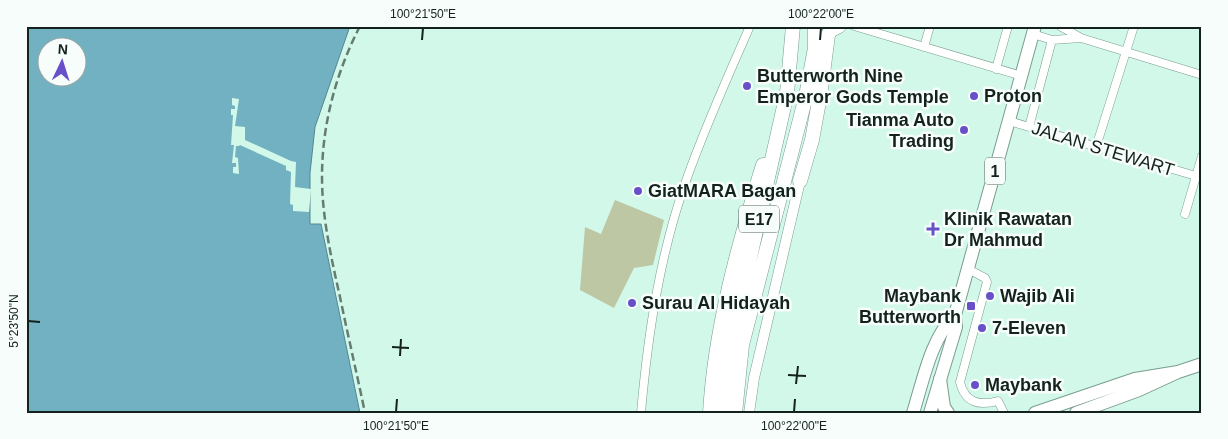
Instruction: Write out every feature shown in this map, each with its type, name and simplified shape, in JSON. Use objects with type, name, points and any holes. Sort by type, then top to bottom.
[{"type":"highway","name":"E17","points":[[735,413],[740,329],[784,110],[790,75],[793,26]]},
{"type":"highway","name":"E17","points":[[723,413],[727,365],[740,329],[798,126],[815,48],[816,26]]},
{"type":"highway","points":[[800,181],[814,131],[828,35],[831,30],[839,26]]},
{"type":"highway","points":[[800,181],[812,95],[815,48]]},
{"type":"highway","points":[[710,413],[712,382],[723,312],[755,190],[768,149],[784,110]]},
{"type":"main road","name":"1","points":[[930,413],[956,327],[955,315],[1034,30]]},
{"type":"main road","name":"1","points":[[913,413],[936,344],[945,325],[955,315]]},
{"type":"main road","points":[[1076,413],[1140,390],[1178,372],[1202,364]]},
{"type":"main road","points":[[1035,413],[1135,379],[1178,372]]},
{"type":"main road","points":[[940,379],[944,407],[948,413]]},
{"type":"street","points":[[641,413],[658,284],[671,231],[687,177],[750,26]]},
{"type":"street","points":[[854,26],[1022,76]]},
{"type":"street","points":[[924,47],[930,26]]},
{"type":"street","points":[[996,69],[1008,26]]},
{"type":"street","points":[[1060,26],[1081,38],[1202,75]]},
{"type":"street","points":[[1096,147],[1134,26]]},
{"type":"street","points":[[1034,30],[1052,40],[1081,38]]},
{"type":"street","points":[[1030,127],[1052,40]]},
{"type":"street","name":"JALAN STEWART","points":[[1009,121],[1196,176]]},
{"type":"street","points":[[1185,214],[1202,156]]},
{"type":"street","points":[[749,413],[754,378],[800,181]]},
{"type":"street","points":[[968,269],[985,278],[987,282],[960,382],[962,390],[974,403],[998,402],[1004,413]]},
{"type":"green space","points":[[615,200],[664,220],[653,265],[634,268],[614,308],[580,290],[585,227],[601,234]]},
{"type":"water","points":[[26,26],[350,26],[315,127],[310,173],[310,224],[321,224],[360,413],[26,413]]},
{"type":"pier","points":[[232,98],[239,99],[235,126],[245,127],[245,140],[296,162],[295,187],[311,189],[309,212],[293,211],[293,205],[290,204],[291,172],[286,170],[286,166],[240,145],[236,146],[235,157],[238,158],[239,174],[233,173],[233,167],[236,167],[236,163],[232,163],[234,145],[231,145],[233,115],[231,115],[231,109],[235,109],[235,106],[232,105]]},
{"type":"railway","points":[[360,26],[337,80],[332,99],[325,138],[322,177],[325,222],[330,252],[365,413]]},
{"type":"place","name":"Butterworth Nine Emperor Gods Temple","points":[[747,86]]},
{"type":"place","name":"Proton","points":[[974,96]]},
{"type":"place","name":"Tianma Auto Trading","points":[[964,130]]},
{"type":"place","name":"GiatMARA Bagan","points":[[638,191]]},
{"type":"place","name":"Klinik Rawatan Dr Mahmud","points":[[933,229]]},
{"type":"place","name":"Wajib Ali","points":[[990,296]]},
{"type":"place","name":"Surau Al Hidayah","points":[[632,303]]},
{"type":"place","name":"Maybank Butterworth","points":[[971,306]]},
{"type":"place","name":"7-Eleven","points":[[982,328]]},
{"type":"place","name":"Maybank","points":[[975,385]]}]
